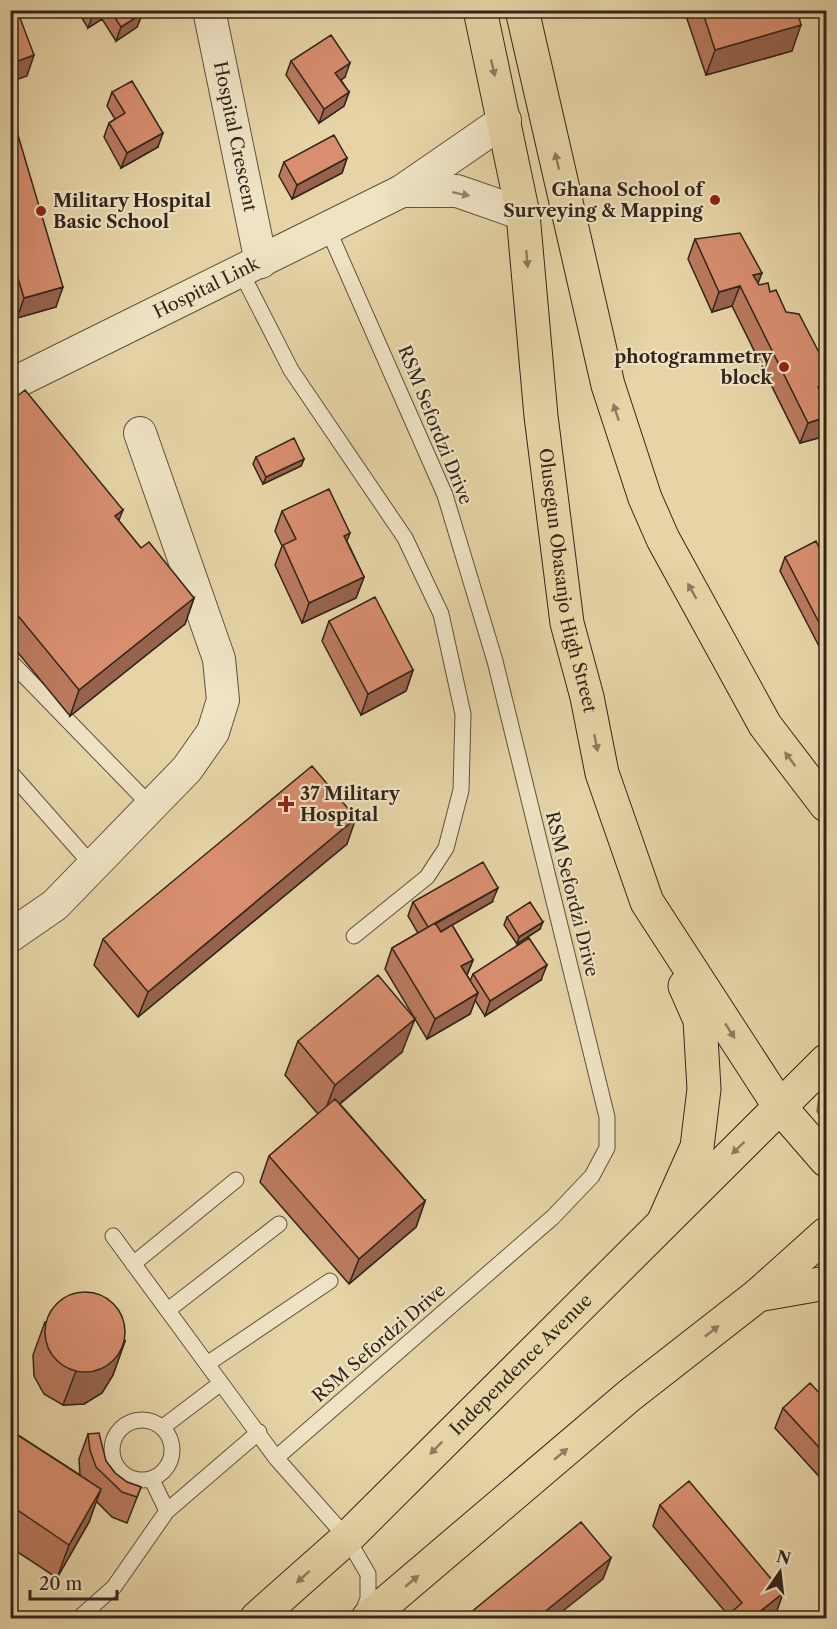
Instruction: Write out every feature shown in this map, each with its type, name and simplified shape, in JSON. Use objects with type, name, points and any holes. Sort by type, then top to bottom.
[{"type":"main road","name":"Olusegun Obasanjo High Street","points":[[480,10],[523,214],[541,416],[567,623],[587,697],[602,773],[647,902],[780,1107],[826,1160]]},
{"type":"main road","points":[[522,10],[608,385],[645,498],[663,539],[765,725],[826,805]]},
{"type":"main road","points":[[647,902],[700,1020],[704,1078],[697,1147],[664,1221]]},
{"type":"main road","name":"Independence Avenue","points":[[257,1618],[347,1538],[826,1061]]},
{"type":"main road","points":[[368,1618],[630,1395],[758,1295],[826,1234]]},
{"type":"main road","points":[[758,1295],[826,1283]]},
{"type":"street","name":"Hospital Crescent","points":[[209,10],[250,267]]},
{"type":"street","name":"Hospital Link","points":[[10,385],[402,191],[505,120]]},
{"type":"street","name":"Hospital Link","points":[[402,191],[458,192],[523,214]]},
{"type":"street","points":[[10,936],[55,905],[187,769],[213,732],[223,700],[219,659],[140,433]]},
{"type":"lane","name":"RSM Sefordzi Drive","points":[[276,1458],[553,1217],[592,1176],[607,1148],[607,1117],[501,684],[445,495],[327,227]]},
{"type":"lane","points":[[250,267],[291,370],[405,538],[441,614],[463,714],[461,790],[446,848],[427,877],[354,936]]},
{"type":"lane","points":[[10,661],[151,806]]},
{"type":"lane","points":[[10,772],[93,866]]},
{"type":"lane","points":[[133,1264],[236,1180]]},
{"type":"lane","points":[[168,1310],[279,1224]]},
{"type":"lane","points":[[113,1236],[276,1458],[347,1538],[368,1574],[368,1599],[360,1618]]},
{"type":"lane","points":[[207,1364],[330,1281]]},
{"type":"lane","points":[[163,1427],[221,1383]]},
{"type":"lane","points":[[145,1418],[163,1427],[173,1446],[168,1468],[152,1480],[130,1479],[114,1465],[110,1444],[122,1425],[145,1418]]},
{"type":"lane","points":[[78,1618],[114,1587],[168,1511],[259,1432]]},
{"type":"lane","points":[[152,1480],[168,1511]]},
{"type":"green space","points":[[826,1084],[826,1126],[817,1111],[820,1090]]},
{"type":"building","points":[[10,10],[17,10],[34,55],[10,64]]},
{"type":"building","points":[[110,10],[141,10],[143,13],[121,27]]},
{"type":"building","points":[[702,10],[797,10],[801,25],[715,50]]},
{"type":"building","points":[[331,35],[350,63],[335,73],[349,92],[324,109],[291,61]]},
{"type":"building","points":[[132,81],[163,133],[127,153],[109,123],[125,113],[112,92]]},
{"type":"building","points":[[10,115],[12,115],[63,287],[24,298],[10,252]]},
{"type":"building","points":[[334,135],[347,158],[297,185],[284,162]]},
{"type":"building","points":[[740,233],[762,273],[753,275],[759,285],[768,283],[770,292],[776,290],[786,312],[799,314],[826,366],[826,385],[818,387],[826,400],[826,417],[808,423],[740,286],[719,292],[695,239]]},
{"type":"building","points":[[25,390],[123,510],[115,516],[141,548],[149,542],[194,598],[79,690],[10,606],[10,402]]},
{"type":"building","points":[[294,438],[304,459],[266,477],[256,457]]},
{"type":"building","points":[[329,489],[350,533],[344,536],[364,577],[309,603],[283,545],[296,539],[282,511]]},
{"type":"building","points":[[816,541],[826,562],[826,636],[785,557]]},
{"type":"building","points":[[375,597],[413,670],[368,694],[329,621]]},
{"type":"building","points":[[312,766],[356,818],[148,992],[103,939]]},
{"type":"building","points":[[483,862],[498,888],[428,927],[413,902]]},
{"type":"building","points":[[530,902],[543,922],[519,937],[507,917]]},
{"type":"building","points":[[435,923],[441,932],[452,925],[473,960],[461,966],[478,993],[435,1019],[392,948]]},
{"type":"building","points":[[529,938],[547,965],[490,1001],[473,974]]},
{"type":"building","points":[[378,975],[415,1019],[335,1085],[298,1041]]},
{"type":"building","points":[[335,1099],[425,1201],[359,1259],[269,1156]]},
{"type":"building","points":[[85,1292],[100,1295],[113,1304],[122,1317],[125,1332],[122,1347],[113,1360],[100,1369],[85,1372],[70,1369],[57,1360],[48,1347],[45,1332],[48,1317],[57,1304],[70,1295]]},
{"type":"building","points":[[810,1383],[826,1400],[826,1455],[783,1408]]},
{"type":"building","points":[[10,1430],[101,1489],[69,1545],[10,1505]]},
{"type":"building","points":[[99,1433],[106,1461],[115,1473],[127,1482],[141,1487],[137,1497],[122,1492],[96,1467],[90,1450],[88,1434]]},
{"type":"building","points":[[689,1481],[783,1593],[752,1618],[730,1618],[728,1615],[742,1603],[660,1505]]},
{"type":"building","points":[[581,1522],[611,1558],[537,1618],[464,1618]]},
{"type":"building","points":[[10,1557],[18,1562],[10,1574]]},
{"type":"place","name":"Ghana School of Surveying & Mapping","points":[[715,200]]},
{"type":"place","name":"Military Hospital Basic School","points":[[41,211]]},
{"type":"place","name":"photogrammetry block","points":[[784,367]]},
{"type":"place","name":"37 Military Hospital","points":[[286,804]]}]
